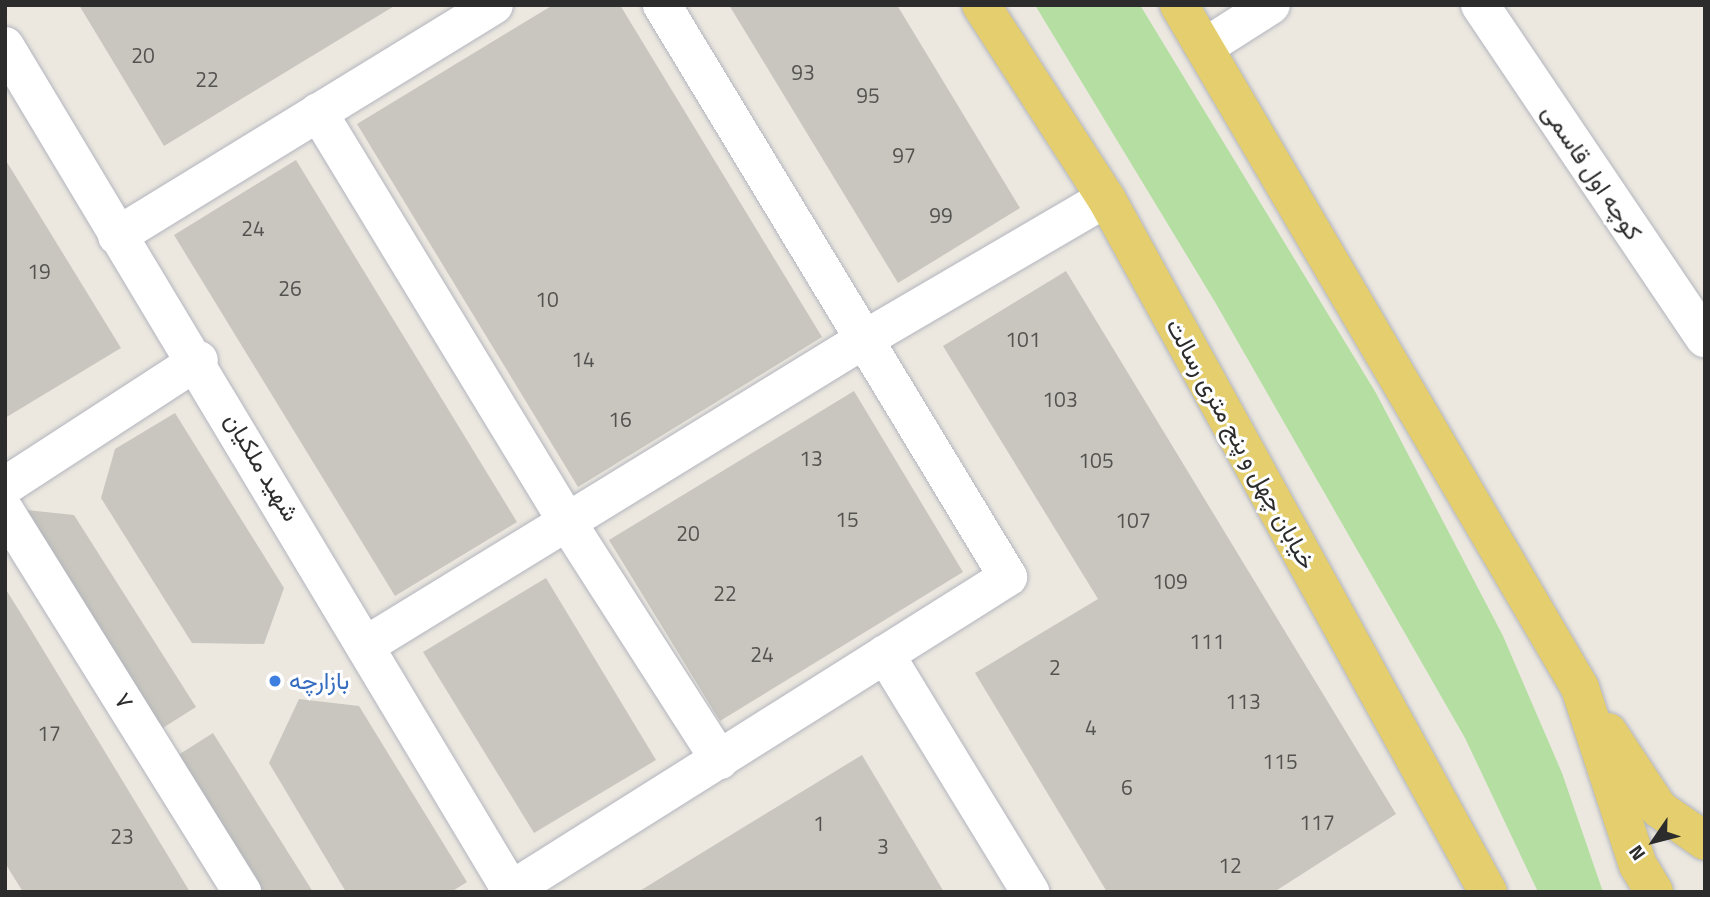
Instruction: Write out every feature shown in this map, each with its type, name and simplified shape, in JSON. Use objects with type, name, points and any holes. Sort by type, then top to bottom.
[{"type":"main road","name":"خیابان چهل و پنج متری رسالت","points":[[981,5],[1106,198],[1488,892]]},
{"type":"main road","points":[[1179,5],[1580,688],[1659,809],[1705,841]]},
{"type":"main road","points":[[1580,688],[1643,883]]},
{"type":"street","points":[[510,891],[1009,577],[662,5]]},
{"type":"street","points":[[1205,47],[1271,5]]},
{"type":"street","name":"کوچه اول قاسمی","points":[[1480,5],[1705,338]]},
{"type":"street","points":[[117,236],[493,6]]},
{"type":"street","name":"شهید ملکیان","points":[[5,46],[117,236],[199,360],[368,644],[510,891]]},
{"type":"street","points":[[318,112],[567,522],[720,760]]},
{"type":"street","points":[[368,644],[864,339],[1106,198]]},
{"type":"street","points":[[5,486],[199,360]]},
{"type":"street","name":"۷","points":[[5,511],[242,892]]},
{"type":"street","points":[[885,654],[1030,892]]},
{"type":"green space","points":[[1035,5],[1140,5],[1376,393],[1503,636],[1562,773],[1603,892],[1538,892],[1465,738],[1215,302]]},
{"type":"building","points":[[79,5],[396,5],[164,146]]},
{"type":"building","points":[[553,5],[620,5],[822,337],[578,487],[357,124]]},
{"type":"building","points":[[729,5],[897,5],[1020,208],[898,283]]},
{"type":"building","points":[[5,159],[121,348],[5,418]]},
{"type":"building","points":[[296,160],[517,522],[395,596],[174,235]]},
{"type":"building","points":[[1066,271],[1396,814],[1274,892],[1107,892],[975,673],[1098,599],[943,346]]},
{"type":"building","points":[[854,391],[963,572],[720,721],[609,540]]},
{"type":"building","points":[[175,413],[284,588],[264,644],[192,643],[101,498],[115,449]]},
{"type":"building","points":[[17,509],[74,515],[196,707],[158,731]]},
{"type":"building","points":[[546,578],[656,760],[534,833],[423,652]]},
{"type":"building","points":[[5,588],[190,892],[23,892],[5,863]]},
{"type":"building","points":[[299,699],[359,706],[467,882],[451,892],[346,892],[269,763]]},
{"type":"building","points":[[213,733],[313,892],[260,892],[175,757]]},
{"type":"building","points":[[862,755],[944,892],[638,892],[739,830]]},
{"type":"place","name":"بازارچه","points":[[275,681]]}]
